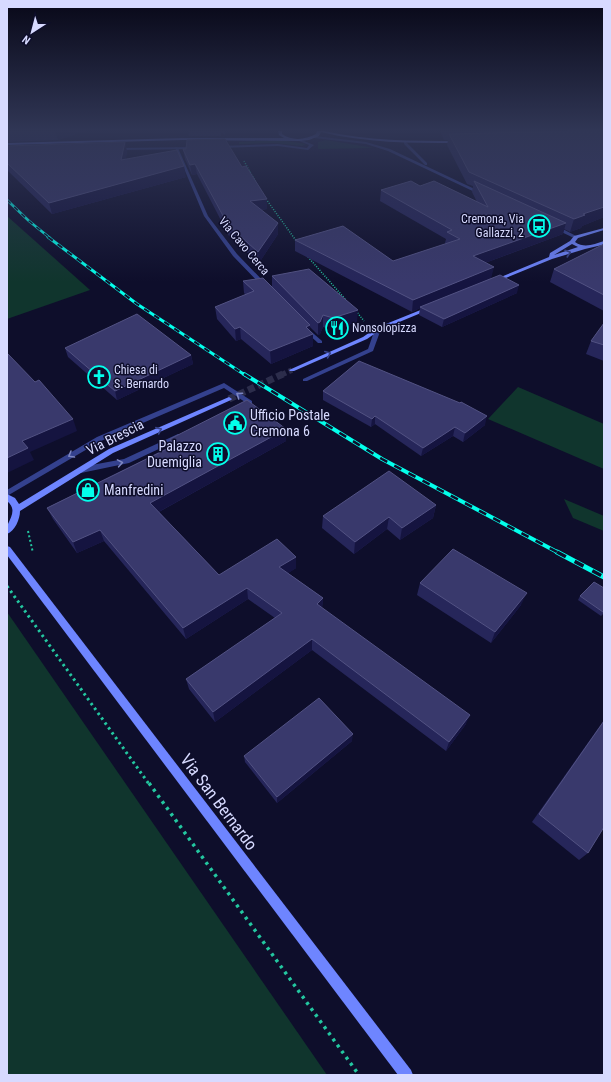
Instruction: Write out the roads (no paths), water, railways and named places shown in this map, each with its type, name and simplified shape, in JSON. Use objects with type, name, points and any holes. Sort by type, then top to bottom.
[{"type":"street","name":"Via Cavo Cerca","points":[[191,181],[206,216],[235,255],[267,288]]},
{"type":"street","points":[[457,181],[490,197]]},
{"type":"street","points":[[547,224],[576,237]]},
{"type":"street","points":[[550,258],[552,254],[572,242],[576,237],[604,229]]},
{"type":"street","points":[[572,242],[585,247],[595,247],[604,242]]},
{"type":"street","points":[[487,284],[550,258],[585,247]]},
{"type":"street","points":[[292,370],[365,338],[378,329],[436,305]]},
{"type":"street","points":[[304,326],[320,342]]},
{"type":"street","points":[[305,380],[371,350],[378,329]]},
{"type":"street","points":[[7,493],[99,439],[224,385],[250,402],[236,409]]},
{"type":"street","name":"Via Brescia","points":[[17,509],[111,451],[229,399]]},
{"type":"street","points":[[81,470],[126,461],[188,432]]},
{"type":"street","points":[[7,497],[15,503],[17,509],[17,516],[7,531]]},
{"type":"street","name":"Via San Bernardo","points":[[7,549],[406,1075]]},
{"type":"tunnel","points":[[281,375],[292,370]]},
{"type":"tunnel","points":[[229,399],[283,374]]},
{"type":"railway","points":[[7,200],[50,238]]},
{"type":"railway","points":[[48,237],[137,304],[245,375]]},
{"type":"railway","points":[[244,374],[382,459],[559,553]]},
{"type":"railway","points":[[557,552],[604,577]]},
{"type":"place","name":"Cremona, Via Gallazzi, 2","points":[[539,226]]},
{"type":"place","name":"Nonsolopizza","points":[[337,328]]},
{"type":"place","name":"Chiesa di S. Bernardo","points":[[99,377]]},
{"type":"place","name":"Ufficio Postale Cremona 6","points":[[235,423]]},
{"type":"place","name":"Palazzo Duemiglia","points":[[218,454]]},
{"type":"place","name":"Manfredini","points":[[88,490]]}]
